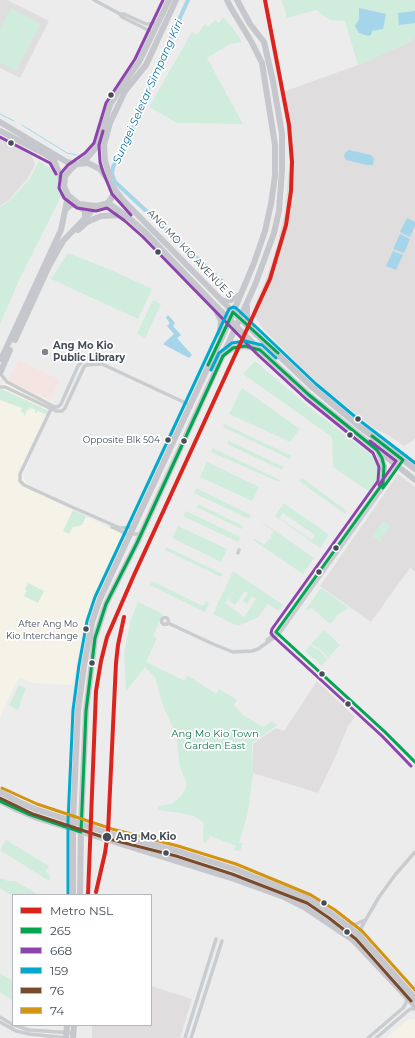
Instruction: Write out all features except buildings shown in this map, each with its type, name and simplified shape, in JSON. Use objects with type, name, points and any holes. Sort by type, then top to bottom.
[{"type":"main road","points":[[116,192],[108,203],[94,206],[79,204],[68,195],[64,186],[66,174],[77,164],[84,161],[100,140],[110,105],[139,62],[169,0]]},
{"type":"main road","points":[[116,192],[105,160],[104,145],[110,124],[120,100],[146,65],[176,0]]},
{"type":"main road","points":[[72,894],[73,821],[78,710],[92,622],[100,599],[230,320],[254,263],[265,231],[271,204],[275,176],[275,145],[262,63],[251,41],[230,8],[227,0]]},
{"type":"main road","points":[[80,894],[81,824],[86,711],[96,638],[106,604],[141,534],[237,327],[267,255],[279,211],[282,170],[282,140],[279,111],[264,42],[250,24],[237,0]]},
{"type":"main road","points":[[0,122],[54,160],[60,172],[67,201],[62,230],[4,355],[0,359]]},
{"type":"main road","points":[[0,131],[27,142],[72,164],[88,163],[100,169],[116,192]]},
{"type":"main road","points":[[91,152],[91,160],[96,164],[101,164],[105,160]]},
{"type":"main road","points":[[63,160],[75,161],[91,152]]},
{"type":"main road","name":"ANG MO KIO AVENUE 5","points":[[116,192],[233,312],[319,393],[356,424],[415,469]]},
{"type":"main road","name":"ANG MO KIO AVENUE 5","points":[[108,203],[128,217],[146,233],[260,350],[309,395],[415,480]]},
{"type":"main road","points":[[66,210],[72,205],[77,205],[85,211],[85,218]]},
{"type":"main road","points":[[0,373],[49,266],[67,236],[85,218],[94,206]]},
{"type":"main road","points":[[49,266],[74,234],[87,222],[101,216],[121,215],[128,217]]},
{"type":"main road","points":[[222,301],[231,300],[240,295]]},
{"type":"main road","points":[[213,303],[222,327],[218,343]]},
{"type":"main road","points":[[247,303],[247,316],[252,329]]},
{"type":"main road","points":[[223,356],[233,348],[245,346],[260,350]]},
{"type":"main road","points":[[377,450],[384,466],[383,482]]},
{"type":"main road","points":[[152,488],[153,493],[157,494],[160,492]]},
{"type":"main road","points":[[0,792],[18,802],[63,819],[111,834],[184,853],[250,874],[308,899],[347,925],[359,935],[415,998]]},
{"type":"main road","points":[[0,801],[28,814],[81,832],[234,879],[284,897],[304,907],[353,940],[415,1007]]},
{"type":"main road","points":[[63,819],[68,817],[74,811]]},
{"type":"street","points":[[94,0],[120,14],[122,17],[154,33]]},
{"type":"street","points":[[120,14],[124,14],[146,24],[159,23]]},
{"type":"street","points":[[134,527],[120,528],[91,516],[24,484],[20,481],[20,474],[53,408],[61,404],[81,362],[88,358],[190,405]]},
{"type":"street","points":[[0,387],[5,387],[62,411],[86,365],[102,364]]},
{"type":"street","points":[[0,373],[7,382],[53,408]]},
{"type":"street","points":[[168,622],[213,644],[234,652],[252,651],[258,649],[277,633],[402,459]]},
{"type":"street","points":[[277,633],[383,482],[397,466]]},
{"type":"street","points":[[91,516],[98,521],[130,535],[141,534]]},
{"type":"street","points":[[277,633],[385,732],[415,762]]},
{"type":"street","points":[[359,935],[366,919],[395,875],[415,852]]},
{"type":"street","points":[[347,925],[356,924],[366,919]]},
{"type":"street","points":[[185,1038],[216,939]]},
{"type":"street","points":[[191,1038],[222,941]]},
{"type":"street","points":[[368,1038],[403,1008],[407,997]]},
{"type":"street","points":[[376,1038],[410,1009],[415,1007]]},
{"type":"street","points":[[0,1017],[12,1024]]},
{"type":"street","points":[[0,1022],[16,1031],[29,1034],[74,1036]]},
{"type":"street","points":[[17,1026],[29,1030],[67,1036]]},
{"type":"shaded area","points":[[0,0],[7,0],[49,21],[20,78],[0,68]]},
{"type":"shaded area","points":[[415,38],[415,439],[404,446],[390,436],[375,429],[328,392],[265,331],[253,314],[254,307],[266,279],[277,246],[285,210],[290,158],[289,124],[283,92],[358,65]]},
{"type":"shaded area","points":[[0,137],[31,155],[35,165],[27,179],[10,199],[0,206]]},
{"type":"shaded area","points":[[18,360],[60,380],[50,399],[8,381]]},
{"type":"shaded area","points":[[5,379],[54,403],[23,475],[26,483],[48,498],[122,534],[88,614],[72,685],[32,683],[19,677],[0,717],[0,390]]},
{"type":"shaded area","points":[[398,474],[415,487],[415,572],[410,568],[371,622],[320,586]]},
{"type":"shaded area","points":[[317,681],[355,717],[348,726],[318,793],[253,773],[253,744],[276,728],[284,731]]},
{"type":"shaded area","points":[[152,986],[192,999],[180,1038],[92,1038],[92,1026],[152,1026]]},
{"type":"shaded area","points":[[409,1019],[415,1019],[415,1038],[386,1038]]},
{"type":"green space","points":[[281,0],[415,0],[415,38],[358,65],[345,21],[331,20],[317,10],[286,18],[286,13]]},
{"type":"green space","points":[[11,8],[41,24],[16,71],[0,63],[0,28]]},
{"type":"green space","points":[[223,17],[233,28],[242,42],[230,44],[207,58],[243,124],[177,123],[149,107],[192,32],[197,35],[205,24],[208,27],[215,20],[219,23]]},
{"type":"green space","points":[[39,161],[69,181],[21,276],[0,324],[0,207],[10,200],[29,180]]},
{"type":"green space","points":[[68,253],[111,270],[152,289],[138,319],[51,279]]},
{"type":"green space","points":[[153,300],[161,304],[145,338],[137,334]]},
{"type":"green space","points":[[255,361],[315,412],[382,463],[383,473],[380,481],[371,493],[333,467],[332,437],[243,374]]},
{"type":"green space","points":[[242,388],[300,429],[290,442],[229,414]]},
{"type":"green space","points":[[2,389],[49,411],[47,415],[38,411],[36,413],[36,410],[30,407],[29,410],[25,409],[27,410],[24,417],[24,413],[21,412],[22,408],[0,400],[0,390]]},
{"type":"green space","points":[[224,424],[292,456],[290,459],[223,427]]},
{"type":"green space","points":[[229,441],[284,467],[282,470],[227,444]]},
{"type":"green space","points":[[213,448],[280,480],[279,482],[211,452]]},
{"type":"green space","points":[[207,462],[259,487],[252,501],[200,477]]},
{"type":"green space","points":[[302,478],[347,511],[345,514],[299,481]]},
{"type":"green space","points":[[196,488],[251,515],[249,519],[194,493]]},
{"type":"green space","points":[[284,503],[329,535],[320,548],[275,516]],"holes":[[[283,513],[315,535],[312,540],[279,518]]]},
{"type":"green space","points":[[198,504],[243,526],[242,529],[196,507]]},
{"type":"green space","points":[[73,510],[86,516],[82,525],[73,527],[69,534],[63,531]]},
{"type":"green space","points":[[186,511],[240,537],[238,542],[183,516]]},
{"type":"green space","points":[[383,521],[391,526],[380,542],[372,536]]},
{"type":"green space","points":[[264,523],[314,558],[303,574],[253,540],[254,538],[264,545],[271,539],[271,535],[274,531],[264,524],[257,534]]},
{"type":"green space","points":[[178,526],[227,549],[221,562],[172,538]]},
{"type":"green space","points":[[166,547],[223,574],[221,577],[165,550]]},
{"type":"green space","points":[[233,571],[283,605],[278,611],[268,604],[258,617],[238,626],[213,614]],"holes":[[[237,586],[228,600],[235,605],[245,591],[248,593],[243,601],[247,604],[252,596],[256,599],[244,617],[225,603]]]},
{"type":"green space","points":[[152,581],[203,606],[206,601],[209,603],[205,612],[150,585]]},
{"type":"green space","points":[[28,583],[44,591],[38,603],[24,596],[27,591],[25,589]]},
{"type":"green space","points":[[321,588],[349,608],[340,613],[330,624],[313,609],[311,608],[308,611],[306,609]]},
{"type":"green space","name":"Ang Mo Kio Town Garden East","points":[[138,602],[163,614],[153,636],[157,638],[146,662],[185,681],[187,676],[192,678],[216,694],[219,689],[237,700],[234,705],[243,715],[263,727],[272,721],[278,725],[252,743],[253,773],[248,812],[239,843],[243,843],[240,851],[234,850],[236,846],[210,836],[206,843],[203,842],[204,823],[194,816],[158,810],[159,806],[172,804],[182,795],[187,785],[180,767],[176,735],[162,703],[155,677],[145,667],[126,691],[124,654],[131,619]]},
{"type":"green space","points":[[324,630],[340,645],[328,658],[321,650],[311,644]]},
{"type":"green space","points":[[310,645],[320,651],[327,660],[322,666],[305,651]]},
{"type":"green space","points":[[19,685],[26,689],[18,710],[9,705]]},
{"type":"green space","points":[[6,840],[49,866],[46,871],[51,878],[49,881],[0,850]]},
{"type":"green space","points":[[0,878],[8,881],[15,881],[37,894],[12,894],[12,895],[0,888]]},
{"type":"green space","points":[[0,973],[12,980],[12,999],[0,992]]},
{"type":"water","points":[[359,8],[386,14],[383,29],[372,31],[371,35],[368,36],[359,33],[355,26],[359,19]]},
{"type":"water","points":[[415,11],[415,23],[399,25],[398,13]]},
{"type":"water","points":[[349,150],[371,155],[374,159],[373,165],[346,160],[344,156]]},
{"type":"water","points":[[407,218],[415,222],[415,226],[410,237],[400,232]]},
{"type":"water","points":[[400,234],[410,239],[404,253],[393,249]]},
{"type":"water","points":[[393,251],[403,255],[396,270],[386,266]]},
{"type":"water","points":[[168,315],[175,323],[173,326],[181,335],[177,338],[192,355],[189,358],[163,344],[174,334],[167,326],[170,323],[166,318]]},
{"type":"waterway","name":"Sungei Seletar Simpang Kiri","points":[[188,0],[150,84],[142,111],[113,167],[112,174],[115,182],[223,282]]},
{"type":"waterway","points":[[0,114],[14,121]]},
{"type":"waterway","points":[[22,125],[67,153],[77,155]]},
{"type":"metro line","name":"NSL","points":[[88,894],[96,691],[107,637],[270,279],[286,225],[291,191],[292,162],[289,125],[265,0]]},
{"type":"metro line","name":"NSL","points":[[96,892],[108,832],[116,663],[124,617]]},
{"type":"transit line","name":"668","points":[[163,0],[135,59],[106,103],[94,143],[85,153],[68,165],[61,173],[59,188],[64,198],[77,208],[96,211],[107,208],[125,221],[143,237],[257,354],[306,399],[373,453],[379,467],[378,481],[272,629],[271,633],[382,736],[411,766]]},
{"type":"transit line","name":"668","points":[[103,131],[99,145],[100,162],[103,172],[112,194],[131,215]]},
{"type":"transit line","name":"668","points":[[0,137],[50,163],[56,174]]},
{"type":"transit line","name":"159","points":[[68,894],[68,821],[73,710],[87,621],[95,597],[229,309],[233,307],[236,308],[316,384],[359,420],[415,463]]},
{"type":"transit line","name":"265","points":[[208,365],[233,312],[278,353]]},
{"type":"transit line","name":"159","points":[[211,370],[219,353],[232,343],[245,341],[262,345],[276,358]]},
{"type":"transit line","name":"265","points":[[0,801],[28,814],[81,832],[86,711],[95,638],[106,604],[137,543],[223,356],[233,348],[245,346],[260,350],[309,395],[377,450],[382,458],[384,466],[383,483],[276,632],[385,732],[415,762]]},
{"type":"transit line","name":"265","points":[[372,436],[403,460],[383,488]]},
{"type":"transit line","name":"668","points":[[370,441],[396,461],[379,485]]},
{"type":"transit line","name":"74","points":[[2,788],[37,804],[112,829],[178,846],[236,864],[311,895],[335,910],[362,931],[415,990]]},
{"type":"transit line","name":"76","points":[[0,798],[33,814],[109,839],[176,856],[232,874],[307,903],[356,939],[411,1001]]},
{"type":"place","name":"Ang Mo Kio Public Library","points":[[45,352]]},
{"type":"place","name":"Opposite Blk 504","points":[[168,440]]},
{"type":"place","name":"After Ang Mo Kio Interchange","points":[[86,629]]},
{"type":"place","name":"Ang Mo Kio","points":[[107,837]]}]
